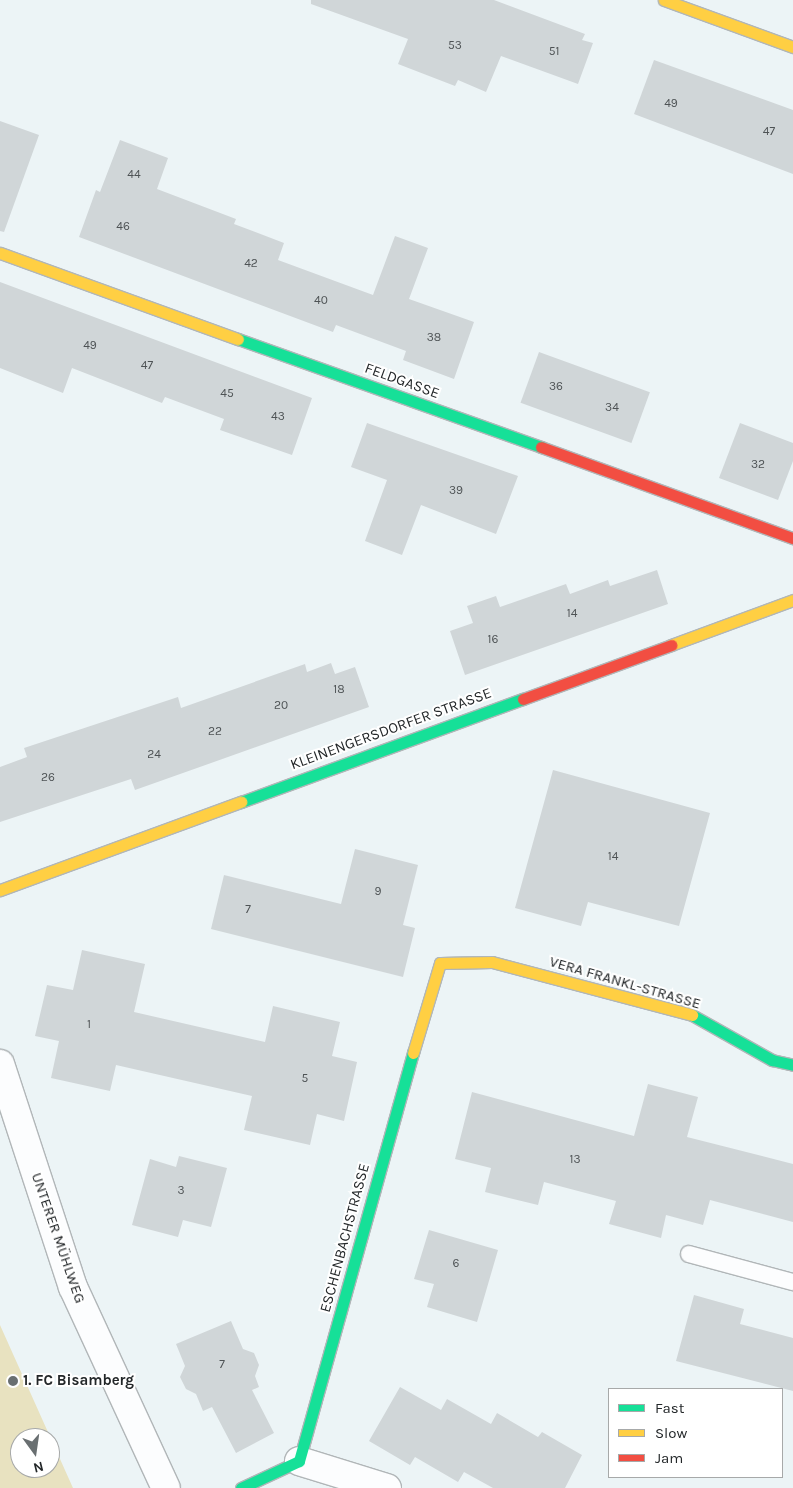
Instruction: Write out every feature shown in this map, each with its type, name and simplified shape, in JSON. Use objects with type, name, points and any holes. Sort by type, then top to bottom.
[{"type":"street","points":[[664,0],[699,6],[793,47]]},
{"type":"street","name":"FELDGASSE","points":[[0,253],[793,538]]},
{"type":"street","name":"KLEINENGERSDORFER STRASSE","points":[[0,890],[793,600]]},
{"type":"street","name":"VERA FRANKL-STRASSE","points":[[440,963],[468,960],[492,962],[695,1016],[772,1060],[793,1065]]},
{"type":"street","name":"ESCHENBACHSTRASSE","points":[[299,1461],[375,1183],[440,963]]},
{"type":"street","name":"UNTERER MÜHLWEG","points":[[0,1064],[73,1287],[166,1488]]},
{"type":"street","points":[[241,1488],[299,1461],[387,1488]]},
{"type":"lane","points":[[689,1254],[793,1282]]},
{"type":"shaded area","name":"1. FC Bisamberg","points":[[0,1325],[46,1428],[10,1428],[10,1478],[60,1478],[60,1459],[73,1488],[0,1488]]},
{"type":"building","points":[[311,0],[494,0],[585,34],[582,40],[593,43],[578,84],[501,56],[486,92],[458,80],[455,86],[398,64],[408,39],[311,4]]},
{"type":"building","points":[[654,60],[793,110],[793,174],[634,114]]},
{"type":"building","points":[[0,121],[39,135],[4,232],[0,231]]},
{"type":"building","points":[[120,140],[168,158],[157,189],[236,219],[234,224],[284,243],[278,260],[373,295],[395,236],[428,248],[409,299],[474,322],[454,379],[403,360],[406,351],[336,325],[333,332],[79,237],[96,190],[100,192]]},
{"type":"building","points":[[0,282],[312,398],[292,455],[220,430],[224,419],[165,397],[162,403],[72,368],[63,393],[0,368]]},
{"type":"building","points":[[539,352],[650,392],[631,443],[521,403]]},
{"type":"building","points":[[367,423],[518,476],[496,534],[421,505],[402,555],[365,541],[387,480],[351,467]]},
{"type":"building","points":[[740,423],[793,443],[793,461],[778,500],[719,478]]},
{"type":"building","points":[[657,570],[668,604],[465,675],[450,631],[473,623],[467,606],[496,596],[500,607],[566,584],[570,594],[608,580],[610,586]]},
{"type":"building","points":[[331,663],[335,674],[355,667],[369,707],[135,790],[131,779],[0,822],[0,767],[27,757],[24,748],[178,697],[181,708],[305,664],[307,672]]},
{"type":"building","points":[[553,770],[710,813],[679,926],[588,902],[581,926],[515,908]]},
{"type":"building","points":[[355,849],[418,865],[403,925],[415,928],[403,977],[211,929],[224,875],[341,904]]},
{"type":"building","points":[[82,950],[145,964],[134,1012],[265,1042],[273,1006],[340,1022],[332,1056],[357,1062],[344,1121],[317,1114],[310,1145],[244,1130],[252,1096],[116,1065],[110,1091],[51,1078],[59,1041],[35,1036],[47,985],[73,990]]},
{"type":"building","points":[[648,1084],[698,1097],[687,1137],[793,1164],[793,1222],[710,1200],[703,1225],[666,1215],[661,1238],[609,1224],[616,1201],[544,1182],[538,1205],[485,1192],[491,1168],[455,1159],[472,1092],[634,1136]]},
{"type":"building","points":[[179,1156],[227,1168],[211,1227],[183,1220],[178,1237],[132,1225],[150,1159],[176,1167]]},
{"type":"building","points":[[429,1230],[498,1250],[477,1322],[427,1307],[434,1284],[414,1279]]},
{"type":"building","points":[[694,1295],[744,1309],[740,1324],[793,1338],[793,1391],[783,1388],[676,1361]]},
{"type":"building","points":[[231,1321],[243,1349],[254,1353],[259,1365],[255,1376],[259,1387],[252,1390],[274,1433],[236,1453],[212,1407],[203,1411],[196,1394],[186,1389],[180,1377],[185,1366],[176,1344]]},
{"type":"building","points":[[400,1387],[441,1410],[447,1399],[491,1424],[497,1413],[538,1437],[542,1432],[582,1455],[565,1488],[493,1488],[464,1472],[458,1482],[415,1457],[410,1465],[369,1441]]},
{"type":"traffic: fast","points":[[238,339],[541,447]]},
{"type":"traffic: fast","points":[[241,802],[523,699]]},
{"type":"traffic: fast","points":[[692,1015],[772,1060],[793,1065]]},
{"type":"traffic: fast","points":[[241,1488],[299,1461],[413,1053]]},
{"type":"traffic: slow","points":[[664,0],[793,47]]},
{"type":"traffic: slow","points":[[0,253],[238,339]]},
{"type":"traffic: slow","points":[[671,645],[793,600]]},
{"type":"traffic: slow","points":[[0,890],[241,802]]},
{"type":"traffic: slow","points":[[413,1053],[440,963],[492,962],[692,1015]]},
{"type":"traffic: jam","points":[[541,447],[793,538]]},
{"type":"traffic: jam","points":[[523,699],[671,645]]},
{"type":"place","name":"1. FC Bisamberg","points":[[13,1381]]}]
